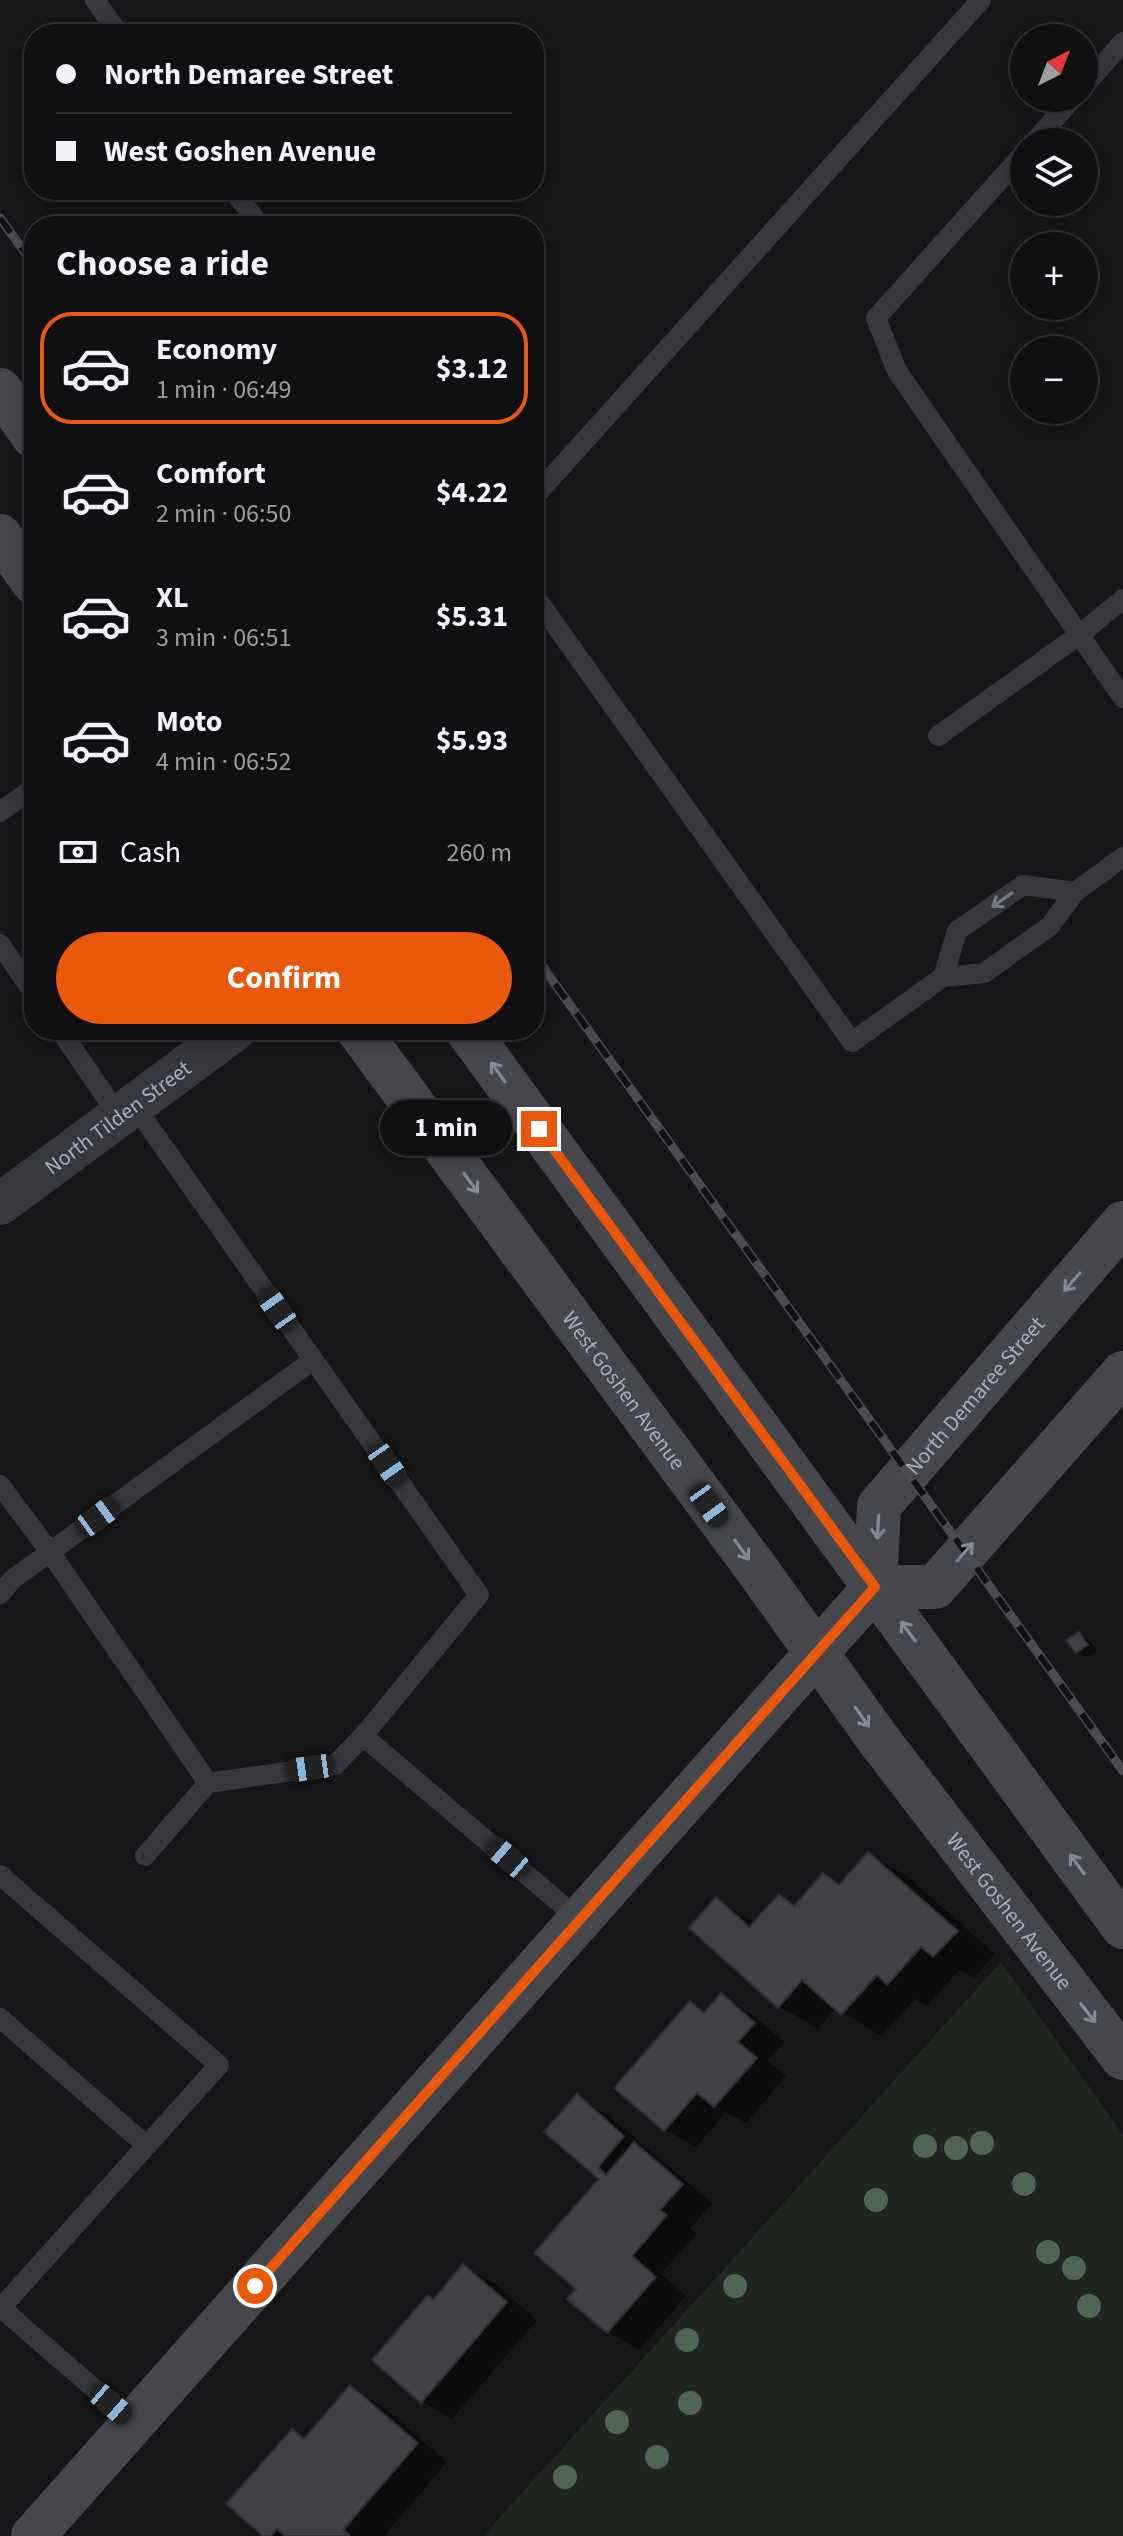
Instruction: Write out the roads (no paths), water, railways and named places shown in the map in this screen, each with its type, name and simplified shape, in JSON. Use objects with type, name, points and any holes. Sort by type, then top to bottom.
[{"type":"main road","points":[[0,390],[24,423]]},
{"type":"main road","points":[[0,536],[24,569]]},
{"type":"main road","name":"West Goshen Avenue","points":[[365,1040],[878,1739],[1123,2058]]},
{"type":"main road","points":[[474,1040],[1123,1927]]},
{"type":"main road","name":"North Demaree Street","points":[[875,1587],[879,1506],[1123,1223]]},
{"type":"main road","points":[[33,2536],[875,1587],[935,1587],[1123,1373]]},
{"type":"street","name":"North Tilden Street","points":[[0,1204],[222,1040]]},
{"type":"lane","points":[[95,0],[112,24]]},
{"type":"lane","points":[[544,486],[981,0]]},
{"type":"lane","points":[[1098,70],[1123,42]]},
{"type":"lane","points":[[1046,128],[1061,112]]},
{"type":"lane","points":[[1010,169],[876,318],[897,371],[1123,698]]},
{"type":"lane","points":[[938,736],[1079,635],[1123,599]]},
{"type":"lane","points":[[544,609],[852,1042],[943,977],[984,973],[1050,926],[1075,892],[1123,857]]},
{"type":"lane","points":[[0,812],[24,795]]},
{"type":"lane","points":[[943,977],[957,931],[1023,885],[1075,892]]},
{"type":"lane","points":[[0,944],[24,979]]},
{"type":"lane","points":[[68,1040],[127,1110],[313,1360],[479,1595],[363,1736],[335,1765],[208,1783],[145,1856]]},
{"type":"lane","points":[[0,1594],[13,1579],[313,1360]]},
{"type":"lane","points":[[0,1485],[50,1552],[208,1783]]},
{"type":"lane","points":[[363,1736],[580,1920]]},
{"type":"lane","points":[[0,1875],[219,2065],[1,2308],[134,2423]]},
{"type":"lane","points":[[0,2018],[147,2146]]},
{"type":"railway","points":[[0,218],[24,251]]},
{"type":"railway","points":[[544,969],[1123,1771]]}]
